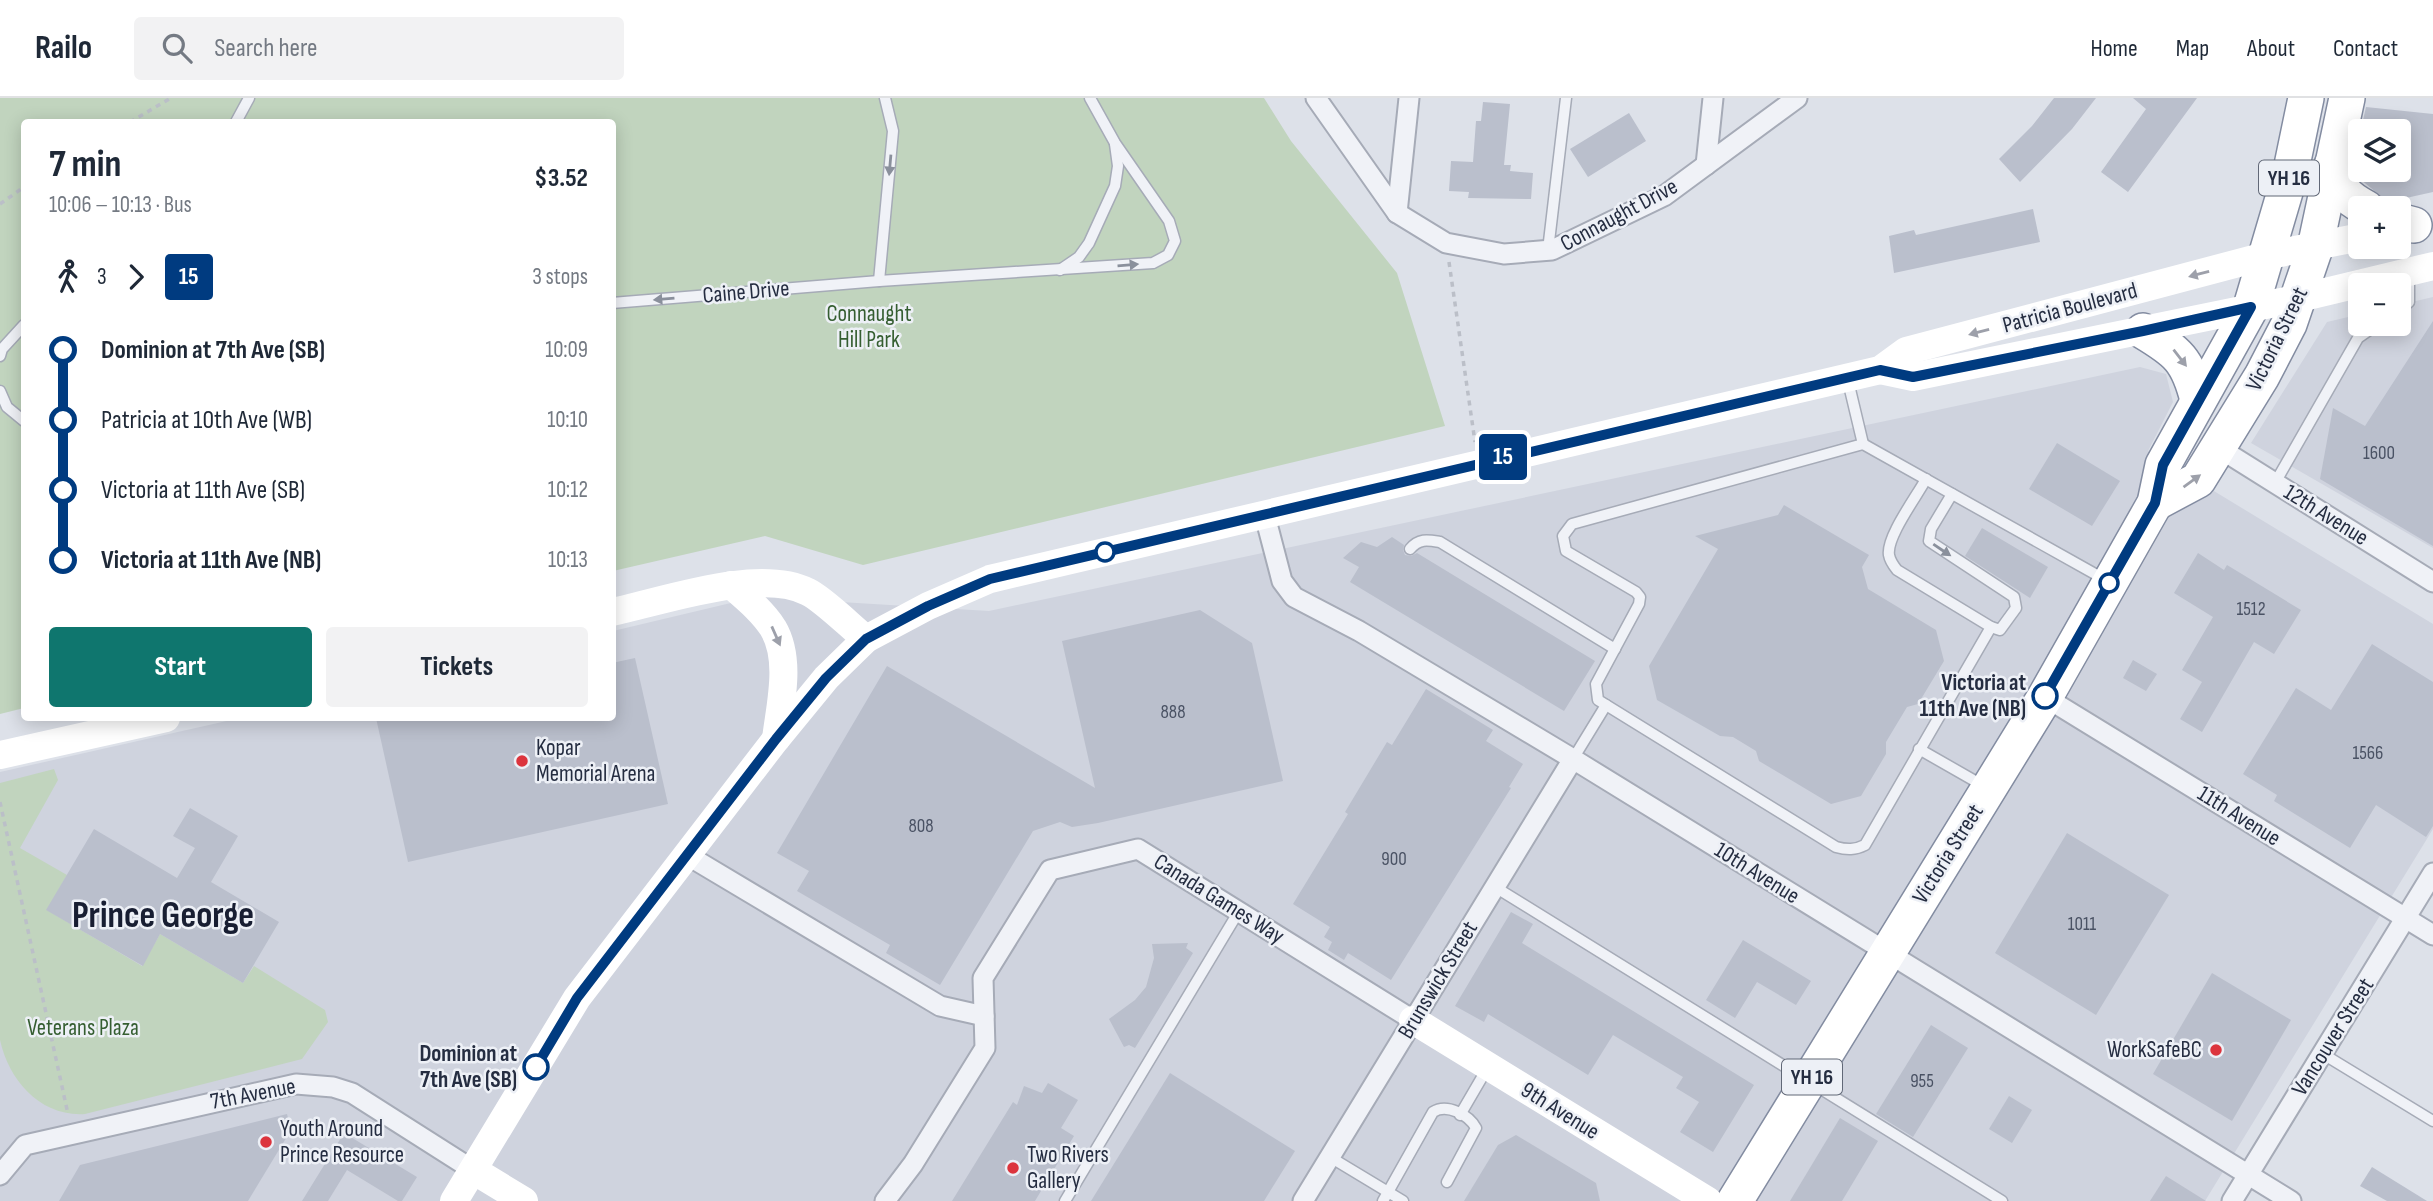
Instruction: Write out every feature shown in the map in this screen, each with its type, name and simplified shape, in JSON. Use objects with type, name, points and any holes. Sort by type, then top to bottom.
[{"type":"highway","name":"Victoria Street","points":[[1735,1201],[2045,697],[2155,503],[2163,465],[2251,307],[2290,175],[2306,98]]},
{"type":"highway","name":"Victoria Street","points":[[2155,503],[2198,480],[2262,376],[2300,298],[2315,248],[2347,98]]},
{"type":"highway","points":[[2332,165],[2339,188],[2348,196]]},
{"type":"highway","points":[[2143,331],[2173,349],[2192,373],[2199,400]]},
{"type":"main road","name":"Patricia Boulevard","points":[[1880,370],[1906,351],[2265,256],[2348,240]]},
{"type":"main road","name":"Patricia Boulevard","points":[[454,1201],[577,998],[776,739],[826,678],[866,639],[928,606],[990,579],[1847,377],[1880,370],[1913,377],[2300,298],[2421,269]]},
{"type":"main road","points":[[616,611],[731,585],[772,582],[808,592],[866,639]]},
{"type":"main road","points":[[731,585],[762,613],[774,629],[781,648],[782,689],[776,739]]},
{"type":"main road","points":[[0,755],[153,721]]},
{"type":"main road","name":"9th Avenue","points":[[1413,1020],[1708,1201]]},
{"type":"main road","name":"7th Avenue","points":[[473,1170],[524,1201]]},
{"type":"street","name":"Connaught Drive","points":[[1316,98],[1397,213],[1446,243],[1504,254],[1548,251],[1664,196],[1797,98]]},
{"type":"street","points":[[1397,213],[1409,98]]},
{"type":"street","points":[[1706,164],[1713,98]]},
{"type":"street","name":"12th Avenue","points":[[2219,448],[2433,582]]},
{"type":"street","name":"10th Avenue","points":[[1265,516],[1282,581],[1294,597],[1359,631],[1573,760],[2291,1201]]},
{"type":"street","name":"11th Avenue","points":[[2045,697],[2433,935]]},
{"type":"street","name":"Brunswick Street","points":[[1303,1201],[1573,760]]},
{"type":"street","name":"Canada Games Way","points":[[885,1201],[913,1164],[985,1048],[983,978],[1050,870],[1138,849],[1413,1020]]},
{"type":"street","points":[[687,855],[940,1006],[984,1016]]},
{"type":"street","name":"Vancouver Street","points":[[2232,1201],[2433,873]]},
{"type":"street","name":"7th Avenue","points":[[3,1171],[25,1144],[296,1084],[333,1087],[352,1093],[473,1170]]},
{"type":"lane","points":[[238,119],[248,98]]},
{"type":"lane","points":[[879,281],[893,131],[885,98]]},
{"type":"lane","name":"Caine Drive","points":[[616,303],[879,281],[1153,263],[1168,255],[1175,241],[1170,220],[1115,143],[1090,98]]},
{"type":"lane","points":[[1548,251],[1566,98]]},
{"type":"lane","name":"Caine Drive","points":[[1060,270],[1079,257],[1089,243],[1115,186],[1118,166],[1115,143]]},
{"type":"lane","points":[[2411,298],[2421,269]]},
{"type":"lane","points":[[0,356],[2,349],[21,327]]},
{"type":"lane","points":[[2275,483],[2361,336]]},
{"type":"lane","points":[[1847,377],[1863,444]]},
{"type":"lane","points":[[0,391],[7,407],[21,419]]},
{"type":"lane","points":[[1990,627],[1865,845],[1847,850],[1836,847],[1598,700],[1596,684],[1639,604],[1640,597],[1636,592],[1566,551],[1563,536],[1572,524],[1863,444],[2110,583]]},
{"type":"lane","points":[[1926,479],[1891,540],[1888,552],[1891,562],[1897,570],[1990,627],[2000,630],[2015,608],[2014,597],[1929,541],[1931,529],[1952,494]]},
{"type":"lane","points":[[1410,549],[1422,540],[1440,542],[1615,649]]},
{"type":"lane","points":[[1573,760],[1606,705]]},
{"type":"lane","points":[[1919,749],[1989,789]]},
{"type":"lane","points":[[1495,887],[2002,1201]]},
{"type":"lane","points":[[1065,1201],[1239,911]]},
{"type":"lane","points":[[2323,1054],[2433,1121]]},
{"type":"lane","points":[[1460,1115],[1488,1066]]},
{"type":"lane","points":[[1386,1196],[1433,1112],[1440,1108],[1448,1108],[1473,1122],[1476,1128],[1447,1182]]},
{"type":"lane","points":[[1330,1157],[1386,1196],[1403,1201]]},
{"type":"path","points":[[135,119],[171,98]]},
{"type":"path","points":[[0,204],[21,189]]},
{"type":"path","points":[[1446,243],[1478,463]]},
{"type":"path","points":[[0,802],[72,1134]]},
{"type":"shaded area","points":[[2433,297],[2433,548],[2251,443],[2327,322],[2348,317],[2348,336],[2411,336],[2411,302]]},
{"type":"shaded area","points":[[2140,367],[2166,374],[2173,402],[2148,451],[2433,624],[2433,829],[2205,1201],[0,1201],[0,772],[227,721],[616,721],[616,630],[756,597],[989,611]]},
{"type":"green space","name":"Connaught Hill Park","points":[[0,98],[1264,98],[1291,141],[1397,273],[1445,426],[863,565],[765,536],[616,570],[616,119],[21,119],[21,709],[0,714]]},
{"type":"green space","name":"Veterans Plaza","points":[[54,769],[58,780],[20,848],[67,875],[47,910],[142,966],[160,934],[243,983],[254,966],[325,1010],[328,1022],[302,1059],[85,1114],[54,1109],[29,1094],[11,1069],[0,1040],[0,783]]},
{"type":"building","points":[[2054,98],[2096,98],[2072,129],[2020,182],[1999,159],[2032,126]]},
{"type":"building","points":[[2133,98],[2197,98],[2128,192],[2101,172],[2146,109]]},
{"type":"building","points":[[1483,102],[1510,104],[1504,165],[1511,165],[1510,171],[1533,173],[1531,199],[1468,198],[1469,192],[1449,191],[1451,161],[1473,162],[1476,121],[1481,121]]},
{"type":"building","points":[[2366,107],[2433,114],[2433,192],[2411,197],[2381,196],[2364,182],[2411,182],[2411,119],[2363,119]]},
{"type":"building","points":[[1629,113],[1646,141],[1588,177],[1570,149]]},
{"type":"building","points":[[2033,209],[2040,242],[1894,273],[1889,236],[1914,230],[1916,235]]},
{"type":"building","points":[[2433,321],[2433,546],[2320,479],[2333,408],[2365,426]]},
{"type":"building","points":[[2057,443],[2120,481],[2092,526],[2029,489]]},
{"type":"building","points":[[1784,505],[1869,555],[1862,567],[1868,589],[1936,630],[1944,661],[1918,704],[1907,707],[1886,742],[1886,754],[1861,796],[1831,804],[1759,761],[1756,751],[1733,737],[1720,736],[1657,700],[1649,666],[1718,549],[1695,536],[1778,515]]},
{"type":"building","points":[[1982,528],[2048,567],[2030,598],[1965,556]]},
{"type":"building","points":[[1392,537],[1404,545],[1405,555],[1417,553],[1595,661],[1564,711],[1350,582],[1359,567],[1343,558],[1361,542],[1377,547]]},
{"type":"building","points":[[2198,553],[2224,570],[2227,565],[2301,610],[2274,654],[2254,642],[2202,732],[2180,719],[2202,682],[2182,670],[2213,617],[2174,593]]},
{"type":"building","points":[[1200,610],[1252,643],[1283,781],[1098,823],[1072,827],[1060,822],[1033,831],[940,985],[886,953],[890,945],[797,891],[809,871],[777,853],[887,666],[1095,788],[1062,641]]},
{"type":"building","points":[[2372,644],[2433,682],[2433,826],[2426,837],[2376,805],[2350,848],[2274,801],[2277,795],[2243,774],[2296,688],[2331,710]]},
{"type":"building","name":"Kopar Memorial Arena","points":[[635,658],[668,804],[408,862],[377,721],[616,721],[616,662]]},
{"type":"building","points":[[2133,660],[2157,674],[2146,691],[2123,678]]},
{"type":"building","points":[[1426,689],[1493,730],[1486,741],[1523,764],[1509,787],[1511,788],[1391,980],[1348,953],[1344,960],[1328,950],[1332,942],[1324,937],[1330,927],[1293,904],[1348,814],[1345,812],[1387,742],[1392,745]]},
{"type":"building","points":[[190,808],[238,836],[211,882],[279,922],[243,983],[160,934],[143,966],[46,910],[94,829],[177,878],[195,848],[173,836]]},
{"type":"building","points":[[2067,833],[2169,895],[2096,1015],[1995,953]]},
{"type":"building","points":[[1511,912],[1533,924],[1522,943],[1754,1085],[1713,1152],[1680,1132],[1699,1102],[1676,1088],[1683,1077],[1613,1035],[1588,1075],[1488,1014],[1484,1022],[1455,1006]]},
{"type":"building","points":[[1743,940],[1811,981],[1796,1005],[1757,982],[1735,1018],[1706,1000]]},
{"type":"building","points":[[1188,943],[1186,948],[1193,953],[1135,1048],[1129,1045],[1124,1047],[1109,1019],[1135,1000],[1146,987],[1154,958],[1152,944]]},
{"type":"building","points":[[2212,973],[2291,1020],[2232,1121],[2153,1074]]},
{"type":"building","points":[[1931,1025],[1968,1048],[1913,1137],[1876,1114]]},
{"type":"building","points":[[1170,1073],[1295,1151],[1264,1201],[1091,1201]]},
{"type":"building","name":"Two Rivers Gallery","points":[[1048,1083],[1078,1100],[1061,1128],[1074,1136],[1035,1201],[952,1201],[1013,1102],[1017,1105],[1024,1086],[1042,1093]]},
{"type":"building","points":[[2009,1096],[2032,1110],[2012,1143],[1989,1129]]},
{"type":"building","points":[[287,1114],[291,1130],[248,1201],[59,1201],[80,1165]]},
{"type":"building","points":[[1840,1118],[1878,1141],[1842,1201],[1790,1201]]},
{"type":"building","points":[[344,1133],[417,1177],[402,1201],[347,1170],[328,1201],[302,1201]]},
{"type":"building","points":[[1516,1135],[1596,1183],[1600,1201],[1464,1201],[1498,1145]]},
{"type":"building","points":[[2372,1167],[2427,1201],[2387,1201],[2360,1186]]},
{"type":"building","points":[[2166,1176],[2206,1201],[2150,1201]]},
{"type":"bus line","name":"15","points":[[536,1067],[577,998],[826,678],[866,639],[928,606],[990,579],[1880,370],[1913,377],[2251,307],[2163,465],[2155,503],[2045,696]]},
{"type":"place","name":"Victoria at 11th Ave (NB)","points":[[2045,696]]},
{"type":"place","name":"Kopar Memorial Arena","points":[[522,761]]},
{"type":"place","name":"WorkSafeBC","points":[[2216,1050]]},
{"type":"place","name":"Dominion at 7th Ave (SB)","points":[[536,1067]]},
{"type":"place","name":"Youth Around Prince Resource","points":[[266,1142]]},
{"type":"place","name":"Two Rivers Gallery","points":[[1013,1168]]},
{"type":"district","name":"Prince George","points":[[163,916]]}]
